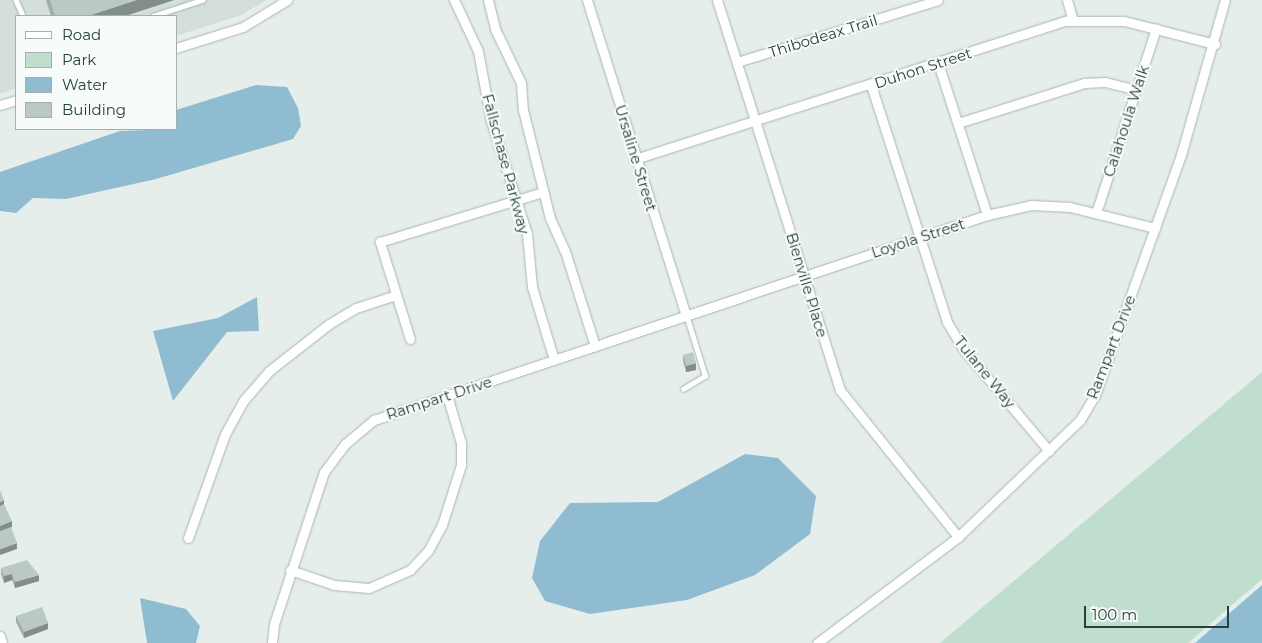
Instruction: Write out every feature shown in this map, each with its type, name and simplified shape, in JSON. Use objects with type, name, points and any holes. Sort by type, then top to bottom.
[{"type":"street","points":[[178,47],[243,27],[287,0]]},
{"type":"street","name":"Fallschase Parkway","points":[[454,0],[478,51],[491,121],[526,234],[532,287],[554,360]]},
{"type":"street","name":"Fallschase Parkway","points":[[488,0],[495,29],[521,84],[543,192],[595,346]]},
{"type":"street","name":"Ursaline Street","points":[[587,0],[635,159],[686,316]]},
{"type":"street","name":"Bienville Place","points":[[717,0],[846,402],[958,537]]},
{"type":"street","name":"Thibodeax Trail","points":[[737,62],[938,0]]},
{"type":"street","points":[[1067,0],[1073,21]]},
{"type":"street","name":"Rampart Drive","points":[[817,643],[958,537],[1080,420],[1095,394],[1155,228],[1215,44],[1225,0]]},
{"type":"street","name":"Duhon Street","points":[[635,159],[1073,21],[1124,21],[1215,44]]},
{"type":"street","name":"Calahoula Walk","points":[[1096,213],[1156,28]]},
{"type":"street","points":[[938,63],[987,215]]},
{"type":"street","points":[[958,123],[1084,83],[1105,82],[1136,90]]},
{"type":"street","name":"Tulane Way","points":[[871,84],[954,335],[1049,451]]},
{"type":"street","points":[[0,105],[15,100]]},
{"type":"street","points":[[410,339],[380,242],[543,192]]},
{"type":"street","name":"Loyola Street","points":[[686,316],[920,236],[987,215],[1031,205],[1096,213],[1155,228]]},
{"type":"street","points":[[188,538],[222,443],[244,400],[269,371],[329,324],[356,308],[396,295]]},
{"type":"street","name":"Rampart Drive","points":[[272,643],[290,570],[324,472],[345,444],[374,420],[686,316]]},
{"type":"street","points":[[290,570],[334,585],[369,588],[410,570],[428,551],[442,525],[461,465],[461,443],[447,396]]},
{"type":"street","points":[[0,636],[2,643]]},
{"type":"lane","points":[[16,0],[23,15]]},
{"type":"lane","points":[[156,15],[202,0]]},
{"type":"lane","points":[[683,389],[705,376],[686,316]]},
{"type":"shaded area","points":[[0,0],[267,0],[241,15],[178,35],[178,15],[15,15],[15,88],[0,94]]},
{"type":"green space","points":[[1262,372],[1262,579],[1188,643],[940,643]]},
{"type":"water","points":[[256,85],[287,87],[298,108],[301,126],[293,139],[156,179],[66,199],[33,198],[16,213],[0,211],[0,172],[120,131],[178,130],[178,109]]},
{"type":"water","points":[[257,297],[259,331],[227,332],[173,401],[153,331],[218,318]]},
{"type":"water","points":[[745,454],[778,458],[816,496],[810,534],[755,575],[687,600],[590,614],[545,601],[532,578],[540,541],[570,503],[658,502]]},
{"type":"water","points":[[1262,585],[1262,643],[1195,643]]},
{"type":"water","points":[[140,598],[186,609],[200,626],[196,643],[147,643]]},
{"type":"building","points":[[50,0],[137,0],[91,15],[55,15]]},
{"type":"building","points":[[693,352],[696,363],[686,366],[683,355]]},
{"type":"building","points":[[0,490],[4,500],[0,502]]},
{"type":"building","points":[[4,504],[12,521],[0,526],[0,506]]},
{"type":"building","points":[[11,527],[17,543],[0,549],[0,531]]},
{"type":"building","points":[[27,560],[39,575],[15,582],[12,574],[4,576],[1,568]]},
{"type":"building","points":[[42,607],[48,623],[24,632],[16,616]]}]
